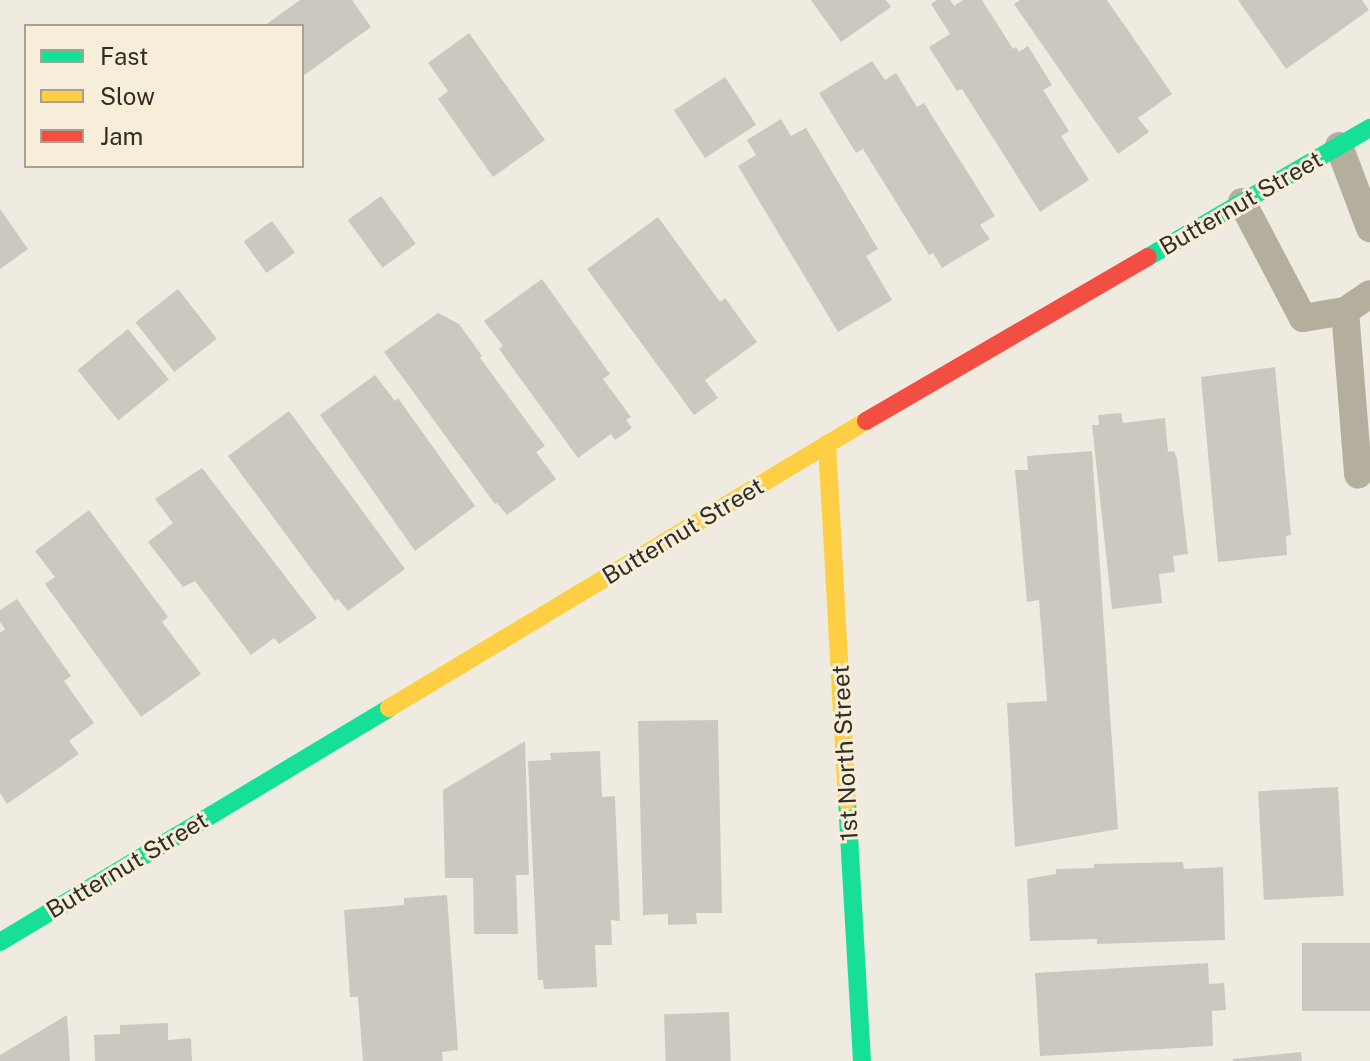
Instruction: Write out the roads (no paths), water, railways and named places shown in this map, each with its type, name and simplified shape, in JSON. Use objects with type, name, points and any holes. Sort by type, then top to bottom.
[{"type":"street","name":"Butternut Street","points":[[5,929],[1370,128]]},
{"type":"street","name":"1st North Street","points":[[827,444],[862,1061]]},
{"type":"lane","points":[[1339,146],[1370,228]]},
{"type":"lane","points":[[1242,202],[1303,318],[1345,311],[1370,294]]},
{"type":"lane","points":[[1345,311],[1358,474]]}]
